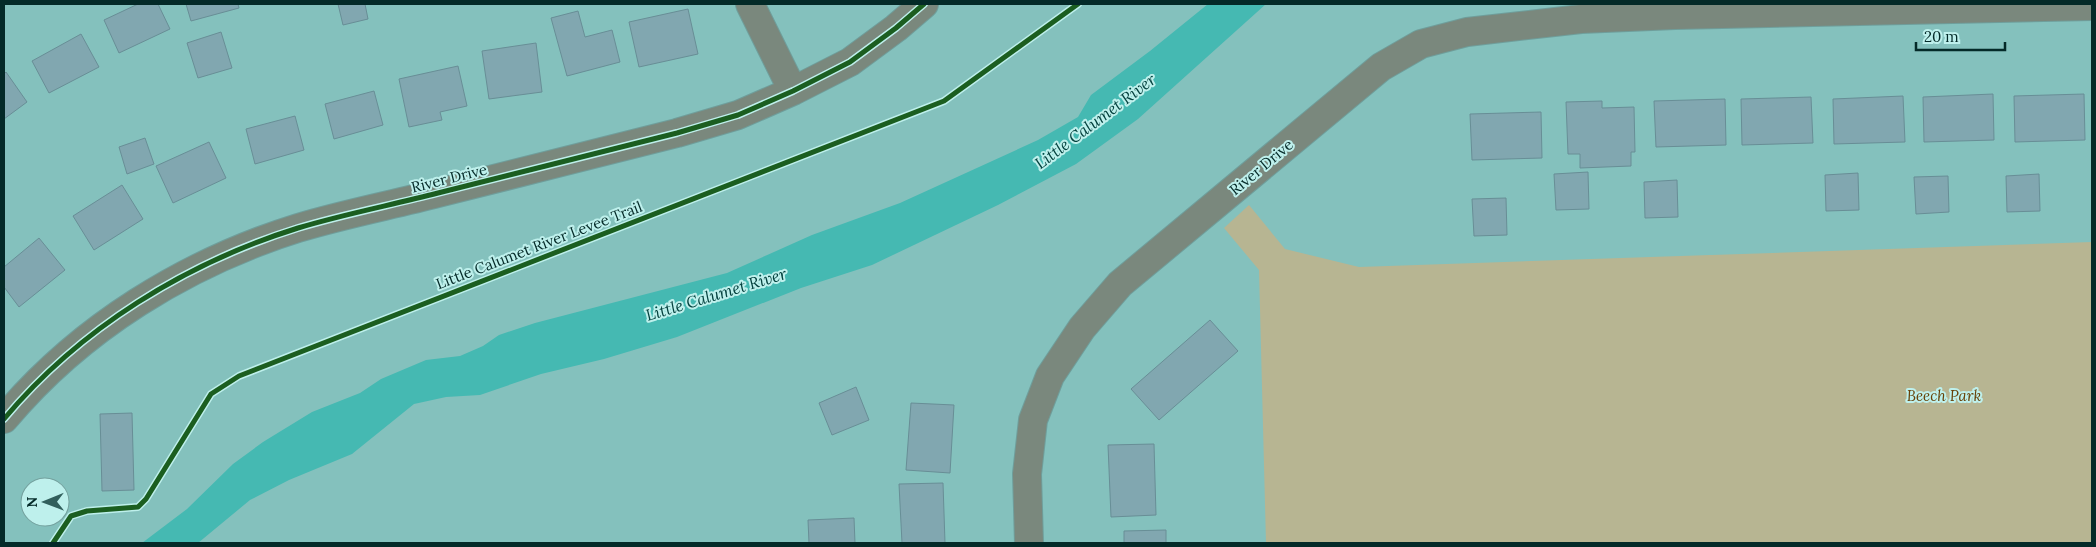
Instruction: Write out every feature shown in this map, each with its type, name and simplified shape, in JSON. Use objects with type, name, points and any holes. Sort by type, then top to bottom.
[{"type":"street","points":[[750,4],[793,91]]},
{"type":"street","name":"River Drive","points":[[4,420],[63,359],[111,320],[176,279],[237,250],[299,228],[677,133],[738,115],[793,91],[850,62],[896,28],[924,4]]},
{"type":"street","name":"River Drive","points":[[1029,543],[1027,474],[1033,420],[1050,376],[1082,328],[1120,284],[1381,67],[1421,44],[1468,32],[1675,9],[2092,6]]},
{"type":"green space","name":"Beech Park","points":[[1249,205],[1285,249],[1359,267],[2092,242],[2092,543],[1266,543],[1259,270],[1224,228]]},
{"type":"water","name":"Little Calumet River","points":[[1208,4],[1266,4],[1138,119],[1076,164],[998,205],[872,265],[801,288],[677,337],[604,359],[541,374],[480,395],[446,397],[414,404],[352,454],[289,480],[250,500],[198,543],[142,543],[187,509],[233,464],[263,442],[312,412],[360,393],[381,379],[426,360],[460,356],[483,346],[499,335],[535,323],[727,273],[812,235],[900,203],[1038,140],[1078,117],[1091,95]]},
{"type":"building","points":[[138,4],[158,4],[170,29],[119,53],[104,20]]},
{"type":"building","points":[[186,4],[238,4],[239,8],[191,21]]},
{"type":"building","points":[[338,4],[365,4],[368,19],[343,25]]},
{"type":"building","points":[[688,9],[698,54],[639,67],[629,22]]},
{"type":"building","points":[[578,11],[585,37],[612,30],[620,62],[567,76],[551,18]]},
{"type":"building","points":[[221,32],[232,68],[198,78],[187,43]]},
{"type":"building","points":[[81,34],[99,67],[49,93],[32,61]]},
{"type":"building","points":[[536,43],[542,92],[489,99],[482,51]]},
{"type":"building","points":[[458,66],[467,106],[440,112],[442,120],[409,127],[399,79]]},
{"type":"building","points":[[6,72],[27,102],[4,119],[4,74]]},
{"type":"building","points":[[374,91],[383,125],[334,139],[325,104]]},
{"type":"building","points":[[1993,94],[1994,140],[1924,142],[1923,97]]},
{"type":"building","points":[[2084,94],[2085,140],[2015,142],[2014,96]]},
{"type":"building","points":[[1903,96],[1905,142],[1834,144],[1833,99]]},
{"type":"building","points":[[1811,97],[1813,143],[1742,145],[1741,99]]},
{"type":"building","points":[[1725,99],[1726,145],[1656,147],[1654,101]]},
{"type":"building","points":[[1602,101],[1602,108],[1634,107],[1635,152],[1631,152],[1631,166],[1580,168],[1580,154],[1568,154],[1566,102]]},
{"type":"building","points":[[1541,112],[1542,158],[1472,160],[1470,114]]},
{"type":"building","points":[[295,116],[304,150],[255,164],[246,129]]},
{"type":"building","points":[[145,138],[154,164],[127,174],[119,147]]},
{"type":"building","points":[[209,142],[226,178],[173,203],[156,166]]},
{"type":"building","points":[[1588,172],[1589,209],[1556,210],[1554,174]]},
{"type":"building","points":[[1858,173],[1859,210],[1826,211],[1825,175]]},
{"type":"building","points":[[2039,174],[2040,211],[2007,212],[2006,176]]},
{"type":"building","points":[[1948,176],[1949,212],[1916,214],[1914,177]]},
{"type":"building","points":[[1677,180],[1678,217],[1645,218],[1644,182]]},
{"type":"building","points":[[122,185],[143,219],[94,250],[73,216]]},
{"type":"building","points":[[1506,198],[1507,235],[1474,236],[1472,199]]},
{"type":"building","points":[[39,238],[65,270],[19,307],[4,287],[4,267]]},
{"type":"building","points":[[1210,320],[1238,351],[1159,420],[1131,389]]},
{"type":"building","points":[[856,387],[869,420],[832,435],[819,403]]},
{"type":"building","points":[[911,403],[954,405],[950,473],[906,470]]},
{"type":"building","points":[[132,413],[134,490],[102,491],[100,414]]},
{"type":"building","points":[[1154,444],[1156,515],[1111,517],[1108,445]]},
{"type":"building","points":[[943,483],[945,543],[902,543],[899,484]]},
{"type":"building","points":[[854,518],[855,543],[809,543],[808,520]]},
{"type":"building","points":[[1166,530],[1166,543],[1124,543],[1124,531]]},
{"type":"cycle path","points":[[4,419],[34,386],[66,356],[101,328],[138,302],[216,260],[256,243],[315,223],[677,133],[738,115],[793,91],[850,62],[896,28],[924,4]]},
{"type":"cycle path","name":"Little Calumet River Levee Trail","points":[[53,543],[71,516],[87,511],[138,507],[146,499],[211,394],[239,376],[944,101],[1078,4]]}]
